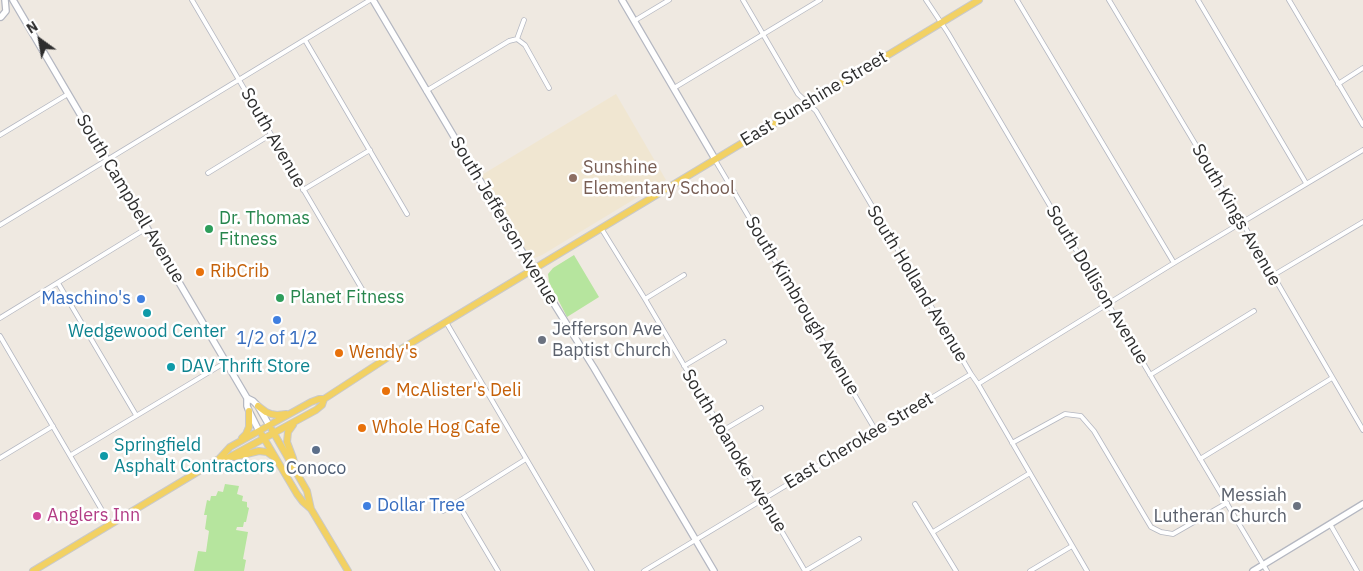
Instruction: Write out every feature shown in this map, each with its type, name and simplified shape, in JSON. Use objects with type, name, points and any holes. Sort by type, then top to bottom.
[{"type":"main road","points":[[0,17],[6,11],[5,0]]},
{"type":"main road","name":"South Campbell Avenue","points":[[13,0],[247,398],[258,406],[296,470],[307,491],[311,509]]},
{"type":"main road","name":"South Jefferson Avenue","points":[[371,0],[594,368],[714,571]]},
{"type":"main road","name":"South Kimbrough Avenue","points":[[622,0],[715,159]]},
{"type":"main road","name":"East Sunshine Street","points":[[324,399],[393,354],[979,0]]},
{"type":"main road","name":"South Campbell Avenue","points":[[247,398],[246,406],[259,431],[300,498],[311,509],[348,571]]},
{"type":"main road","points":[[32,571],[219,459],[225,451],[238,443],[311,402],[324,399],[322,405],[316,410],[228,458]]},
{"type":"main road","points":[[258,406],[271,414],[282,415],[292,412]]},
{"type":"main road","points":[[238,443],[246,434],[248,411]]},
{"type":"main road","points":[[296,470],[287,437],[290,428],[297,421]]},
{"type":"main road","points":[[219,459],[262,452],[271,454],[278,462]]},
{"type":"main road","points":[[1253,571],[1363,504]]},
{"type":"street","name":"South Avenue","points":[[192,0],[369,301]]},
{"type":"street","points":[[0,225],[371,0]]},
{"type":"street","points":[[634,21],[668,0]]},
{"type":"street","name":"South Holland Avenue","points":[[743,0],[798,94],[816,111],[1087,571]]},
{"type":"street","points":[[674,88],[820,0]]},
{"type":"street","name":"South Dollison Avenue","points":[[926,0],[953,42],[1267,571]]},
{"type":"street","points":[[1017,0],[1174,263]]},
{"type":"street","name":"South Kings Avenue","points":[[1109,0],[1242,222],[1363,430]]},
{"type":"street","points":[[1198,0],[1306,183]]},
{"type":"street","points":[[1288,0],[1363,125]]},
{"type":"street","points":[[0,17],[17,7]]},
{"type":"street","points":[[517,39],[524,20]]},
{"type":"street","points":[[426,91],[509,41],[517,39]]},
{"type":"street","points":[[517,39],[525,45],[549,88]]},
{"type":"street","points":[[305,40],[408,214]]},
{"type":"street","points":[[1338,84],[1363,68]]},
{"type":"street","points":[[0,135],[68,94]]},
{"type":"street","points":[[208,173],[270,135]]},
{"type":"street","points":[[303,190],[370,150]]},
{"type":"street","points":[[978,384],[1174,263],[1363,150]]},
{"type":"street","name":"South Kimbrough Avenue","points":[[715,159],[876,431]]},
{"type":"street","points":[[1272,276],[1363,222]]},
{"type":"street","points":[[0,318],[147,228]]},
{"type":"street","name":"South Roanoke Avenue","points":[[601,228],[645,298],[805,571]]},
{"type":"street","points":[[645,298],[684,275]]},
{"type":"street","points":[[58,283],[136,415]]},
{"type":"street","points":[[1150,375],[1254,311]]},
{"type":"street","points":[[446,322],[592,571]]},
{"type":"street","points":[[0,336],[110,524]]},
{"type":"street","points":[[684,366],[724,342]]},
{"type":"street","points":[[71,455],[226,362]]},
{"type":"street","name":"East Cherokee Street","points":[[644,571],[970,374]]},
{"type":"street","points":[[1200,459],[1332,378]]},
{"type":"street","points":[[722,431],[761,408]]},
{"type":"street","points":[[1012,443],[1064,414],[1080,416],[1094,431],[1151,527],[1161,532],[1173,534],[1227,504]]},
{"type":"street","points":[[0,458],[53,426]]},
{"type":"street","points":[[443,511],[526,459]]},
{"type":"street","points":[[933,532],[1030,473]]},
{"type":"street","points":[[457,502],[498,571]]},
{"type":"street","points":[[915,504],[956,571]]},
{"type":"street","points":[[1330,524],[1357,571]]},
{"type":"street","points":[[805,571],[859,539]]},
{"type":"street","points":[[1030,571],[1072,546]]},
{"type":"shaded area","name":"Sunshine Elementary School","points":[[616,94],[666,180],[542,255],[535,258],[530,257],[480,176]]},
{"type":"green space","points":[[574,255],[599,297],[567,317],[549,282],[548,274],[553,268]]},
{"type":"green space","points":[[225,484],[239,486],[237,494],[243,496],[242,501],[247,502],[247,507],[249,508],[246,522],[244,522],[243,527],[237,527],[236,530],[248,532],[243,559],[246,560],[244,571],[194,571],[198,551],[206,552],[209,531],[205,529],[207,515],[204,515],[207,500],[210,501],[211,496],[216,496],[218,491],[223,492]]},
{"type":"place","name":"Sunshine Elementary School","points":[[573,178]]},
{"type":"place","name":"Dr. Thomas Fitness","points":[[209,229]]},
{"type":"place","name":"RibCrib","points":[[200,272]]},
{"type":"place","name":"Planet Fitness","points":[[280,298]]},
{"type":"place","name":"Maschino's","points":[[141,299]]},
{"type":"place","name":"Wedgewood Center","points":[[147,313]]},
{"type":"place","name":"1/2 of 1/2","points":[[277,320]]},
{"type":"place","name":"Jefferson Ave Baptist Church","points":[[542,340]]},
{"type":"place","name":"Wendy's","points":[[339,353]]},
{"type":"place","name":"DAV Thrift Store","points":[[171,367]]},
{"type":"place","name":"McAlister's Deli","points":[[386,391]]},
{"type":"place","name":"Whole Hog Cafe","points":[[362,428]]},
{"type":"place","name":"Conoco","points":[[316,450]]},
{"type":"place","name":"Springfield Asphalt Contractors","points":[[104,456]]},
{"type":"place","name":"Dollar Tree","points":[[367,506]]},
{"type":"place","name":"Messiah Lutheran Church","points":[[1297,506]]},
{"type":"place","name":"Anglers Inn","points":[[37,516]]}]
